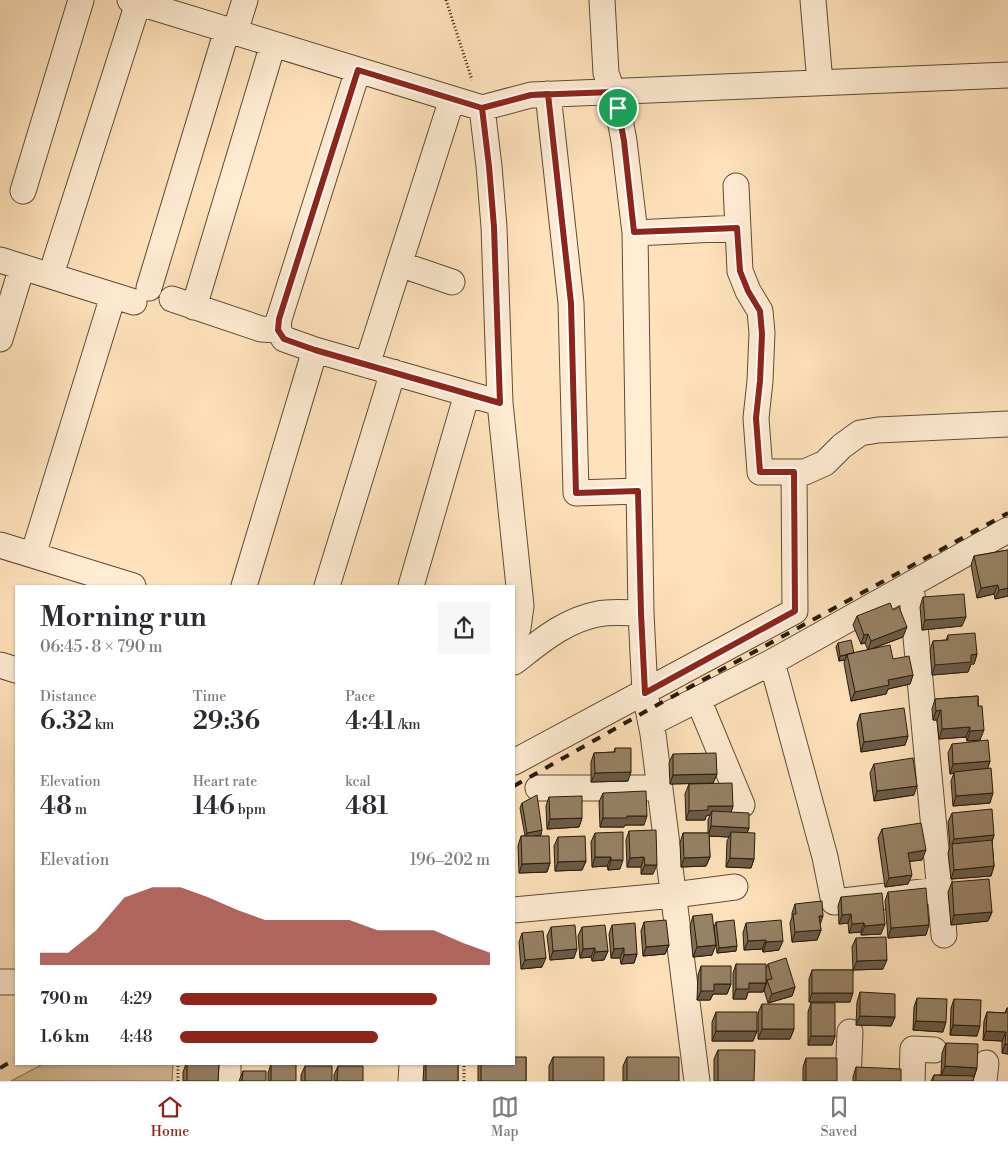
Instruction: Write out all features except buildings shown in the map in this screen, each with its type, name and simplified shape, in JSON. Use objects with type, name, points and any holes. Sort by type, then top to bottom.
[{"type":"street","points":[[23,191],[81,0]]},
{"type":"street","points":[[33,555],[231,31],[246,0]]},
{"type":"street","points":[[602,0],[606,73],[618,108],[624,141],[634,232],[638,491],[645,693],[660,788],[697,1081]]},
{"type":"street","points":[[813,0],[820,83]]},
{"type":"street","points":[[55,262],[136,1],[482,108],[531,95],[1008,75]]},
{"type":"street","points":[[273,44],[183,303],[261,329],[278,330]]},
{"type":"street","points":[[358,70],[279,319],[278,330],[284,339],[315,350],[500,403]]},
{"type":"street","points":[[548,94],[571,303],[576,493],[638,491]]},
{"type":"street","points":[[367,365],[452,99]]},
{"type":"street","points":[[482,108],[494,227],[500,403],[521,606],[518,628],[515,633]]},
{"type":"street","points":[[736,186],[740,271],[748,291],[760,311],[762,334],[756,418],[760,472],[805,472],[824,463],[842,446],[860,433],[878,430],[1008,424]]},
{"type":"street","points":[[634,232],[737,228]]},
{"type":"street","points":[[0,339],[11,264],[132,295]]},
{"type":"street","points":[[399,264],[452,282]]},
{"type":"street","points":[[244,585],[315,350]]},
{"type":"street","points":[[327,585],[393,372]]},
{"type":"street","points":[[411,585],[468,394]]},
{"type":"street","points":[[515,761],[795,611],[794,472]]},
{"type":"street","points":[[651,723],[772,662],[1008,530]]},
{"type":"street","points":[[0,545],[130,585]]},
{"type":"street","points":[[911,584],[944,936]]},
{"type":"street","points":[[515,661],[546,637],[575,620],[599,614],[641,613]]},
{"type":"street","points":[[772,662],[825,857],[834,902],[940,890]]},
{"type":"street","points":[[0,665],[15,670]]},
{"type":"street","points":[[698,699],[742,805]]},
{"type":"street","points":[[538,788],[660,788]]},
{"type":"street","points":[[515,910],[674,895],[735,887]]},
{"type":"street","points":[[0,982],[15,982]]},
{"type":"street","points":[[848,1081],[850,1032]]},
{"type":"street","points":[[912,1081],[913,1049],[934,1050]]},
{"type":"street","points":[[228,1065],[228,1081]]},
{"type":"street","points":[[411,1081],[412,1065]]},
{"type":"path","points":[[446,0],[482,108]]},
{"type":"path","points":[[178,1065],[178,1081]]},
{"type":"path","points":[[464,1065],[464,1081]]},
{"type":"shaded area","points":[[41,1065],[173,1065],[172,1081],[11,1081]]},
{"type":"railway","points":[[515,785],[648,710],[1008,513]]},
{"type":"railway","points":[[0,1068],[15,1060]]},
{"type":"route","points":[[618,108],[613,92],[548,94],[531,95],[482,108],[358,70],[279,319],[278,330],[284,339],[315,350],[500,403],[494,227],[482,108],[531,95],[548,94],[571,303],[576,493],[638,491],[645,693],[795,611],[794,472],[760,472],[756,418],[762,334],[760,311],[748,291],[740,271],[737,228],[634,232],[624,141],[618,108]]}]
